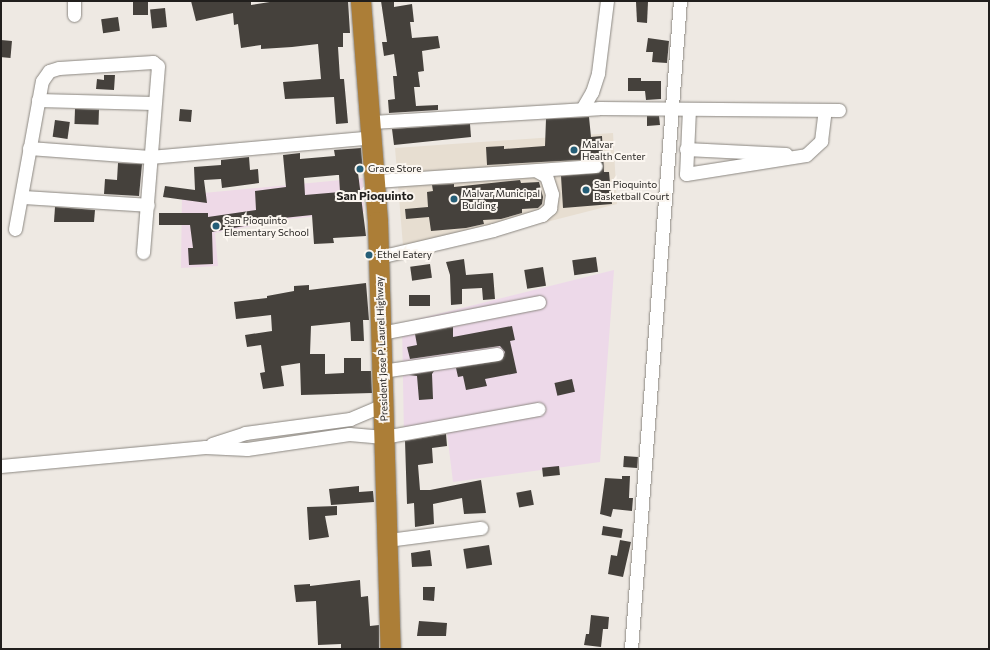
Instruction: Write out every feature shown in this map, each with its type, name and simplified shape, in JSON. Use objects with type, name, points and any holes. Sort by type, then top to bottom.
[{"type":"highway","name":"President Jose P. Laurel Highway","points":[[361,1],[376,181],[391,649]]},
{"type":"street","points":[[74,1],[74,15]]},
{"type":"street","points":[[582,109],[592,92],[598,73],[607,1]]},
{"type":"street","points":[[631,649],[680,1]]},
{"type":"street","points":[[15,229],[42,81],[49,71],[137,61],[153,62],[158,66],[150,157],[148,205],[143,252]]},
{"type":"street","points":[[38,100],[154,103]]},
{"type":"street","points":[[30,148],[150,157],[372,130],[582,109],[839,110]]},
{"type":"street","points":[[689,109],[686,174],[806,155],[821,141],[825,110]]},
{"type":"street","points":[[686,149],[806,155]]},
{"type":"street","points":[[376,181],[595,166]]},
{"type":"street","points":[[379,257],[493,230],[542,215],[550,208],[552,194],[546,176],[537,171]]},
{"type":"street","points":[[22,197],[148,205]]},
{"type":"street","points":[[381,333],[539,302]]},
{"type":"street","points":[[382,371],[497,354]]},
{"type":"street","points":[[205,447],[245,433],[350,419],[383,405]]},
{"type":"street","points":[[1,466],[205,447],[247,449],[349,434],[384,437],[538,409]]},
{"type":"street","points":[[245,433],[247,449]]},
{"type":"street","points":[[388,540],[481,528]]},
{"type":"shaded area","points":[[613,133],[617,204],[404,258],[395,148]]},
{"type":"shaded area","name":"San Pioquinto Elementary School","points":[[363,178],[364,212],[288,219],[215,233],[218,266],[181,268],[182,193],[193,194]]},
{"type":"shaded area","points":[[614,270],[600,462],[453,482],[447,433],[404,437],[402,323]]},
{"type":"building","points":[[133,1],[148,1],[148,15],[133,15]]},
{"type":"building","points":[[191,1],[251,1],[251,5],[276,1],[348,1],[350,33],[343,33],[343,47],[338,47],[340,79],[344,79],[348,123],[336,124],[334,97],[285,99],[283,82],[321,79],[318,44],[261,49],[261,45],[241,48],[238,24],[234,25],[233,13],[196,21]]},
{"type":"building","points":[[381,1],[394,1],[394,7],[412,4],[414,22],[410,22],[412,38],[438,36],[440,48],[422,51],[424,71],[418,72],[420,87],[414,87],[416,106],[438,105],[438,110],[389,113],[388,100],[395,99],[393,76],[397,76],[394,54],[384,56],[382,42],[387,42]]},
{"type":"building","points":[[636,2],[648,2],[647,23],[637,22]]},
{"type":"building","points":[[165,8],[167,27],[152,28],[150,10]]},
{"type":"building","points":[[118,17],[120,31],[103,33],[101,19]]},
{"type":"building","points":[[648,38],[669,41],[667,63],[652,62],[653,52],[646,52]]},
{"type":"building","points":[[1,40],[12,41],[10,58],[1,57]]},
{"type":"building","points":[[104,75],[115,75],[114,90],[96,89],[97,79],[104,80]]},
{"type":"building","points":[[628,78],[641,78],[641,81],[661,81],[661,99],[646,100],[645,91],[628,91]]},
{"type":"building","points":[[75,109],[99,110],[98,125],[74,124]]},
{"type":"building","points":[[180,109],[192,110],[191,122],[179,121]]},
{"type":"building","points":[[647,116],[659,116],[660,125],[647,126]]},
{"type":"building","points":[[589,117],[591,137],[602,136],[604,172],[609,172],[612,204],[563,208],[561,176],[599,173],[603,166],[598,159],[487,165],[486,147],[504,146],[504,149],[545,146],[546,119]]},
{"type":"building","points":[[55,120],[70,122],[67,139],[53,137]]},
{"type":"building","points":[[470,124],[471,137],[394,145],[392,129]]},
{"type":"building","points":[[361,148],[363,172],[358,173],[366,236],[333,238],[334,243],[314,244],[312,215],[255,221],[255,224],[212,232],[213,264],[189,265],[188,248],[193,248],[190,225],[159,225],[159,213],[208,213],[208,217],[256,210],[255,191],[286,187],[283,155],[300,153],[300,159],[335,156],[334,150]],"holes":[[[339,175],[340,192],[305,195],[304,178]]]},
{"type":"building","points":[[249,157],[250,170],[258,169],[259,183],[222,188],[221,179],[204,180],[207,203],[163,197],[165,186],[195,190],[194,167],[221,165],[221,160]]},
{"type":"building","points":[[118,163],[142,164],[139,196],[104,194],[105,179],[117,180]]},
{"type":"building","points":[[520,180],[521,183],[539,182],[543,197],[542,204],[538,208],[522,209],[522,213],[501,219],[483,220],[484,224],[466,228],[431,231],[429,217],[406,219],[405,209],[428,207],[427,192],[433,191],[432,185],[454,184],[454,187]]},
{"type":"building","points":[[55,207],[95,210],[94,222],[54,222]]},
{"type":"building","points":[[596,257],[598,272],[574,275],[572,260]]},
{"type":"building","points":[[464,259],[466,275],[493,273],[495,299],[483,300],[482,288],[462,289],[462,304],[451,305],[450,275],[446,262]]},
{"type":"building","points":[[430,264],[432,278],[412,281],[410,267]]},
{"type":"building","points":[[543,267],[546,286],[527,289],[524,270]]},
{"type":"building","points":[[366,283],[369,320],[363,320],[364,341],[351,341],[350,322],[311,326],[310,354],[325,354],[325,374],[344,373],[344,358],[361,358],[361,371],[371,371],[372,393],[301,395],[300,363],[281,366],[284,386],[263,389],[260,373],[265,372],[261,345],[247,347],[245,335],[272,331],[271,315],[236,319],[234,302],[267,298],[267,296],[294,291],[294,286],[309,285],[309,290]]},
{"type":"building","points":[[409,295],[430,295],[430,306],[409,306]]},
{"type":"building","points":[[512,326],[515,340],[510,341],[517,373],[485,379],[487,386],[466,390],[463,376],[458,377],[456,368],[502,360],[505,352],[500,346],[410,359],[407,347],[417,345],[415,334],[453,327],[453,337]]},
{"type":"building","points":[[434,371],[432,374],[433,399],[419,400],[417,376],[409,375]]},
{"type":"building","points":[[572,379],[575,392],[557,396],[554,383]]},
{"type":"building","points":[[446,434],[447,446],[432,448],[433,463],[418,465],[420,490],[430,490],[481,480],[486,513],[464,514],[462,498],[433,504],[434,524],[415,527],[414,503],[407,504],[405,441]]},
{"type":"building","points":[[624,456],[638,457],[637,468],[623,467]]},
{"type":"building","points":[[559,466],[560,475],[543,477],[542,468]]},
{"type":"building","points":[[622,476],[630,476],[629,498],[633,498],[632,511],[613,509],[611,517],[600,514],[605,478],[622,479]]},
{"type":"building","points":[[359,486],[359,492],[373,491],[374,502],[331,505],[329,489]]},
{"type":"building","points":[[531,490],[534,505],[519,508],[516,493]]},
{"type":"building","points":[[337,506],[337,515],[325,516],[329,537],[309,540],[307,507]]},
{"type":"building","points":[[603,526],[623,529],[621,538],[602,535]]},
{"type":"building","points":[[620,540],[631,542],[623,577],[608,574],[611,555],[617,556]]},
{"type":"building","points":[[489,545],[492,565],[466,569],[463,549]]},
{"type":"building","points":[[430,550],[432,566],[412,567],[411,553]]},
{"type":"building","points":[[360,580],[361,597],[368,596],[370,626],[379,625],[379,649],[341,649],[341,644],[318,645],[316,601],[296,602],[294,585],[310,584],[310,586]]},
{"type":"building","points":[[423,587],[435,587],[434,601],[423,600]]},
{"type":"building","points":[[591,615],[609,617],[608,629],[603,629],[601,647],[584,645],[586,634],[589,634]]},
{"type":"building","points":[[419,621],[447,623],[446,636],[417,636]]},
{"type":"place","name":"Malvar Health Center","points":[[574,150]]},
{"type":"place","name":"Grace Store","points":[[360,169]]},
{"type":"place","name":"San Pioquinto Basketball Court","points":[[586,190]]},
{"type":"place","name":"Malvar Municipal Bulding","points":[[454,199]]},
{"type":"place","name":"San Pioquinto Elementary School","points":[[216,226]]},
{"type":"place","name":"Ethel Eatery","points":[[369,255]]},
{"type":"district","name":"San Pioquinto","points":[[375,196]]}]
